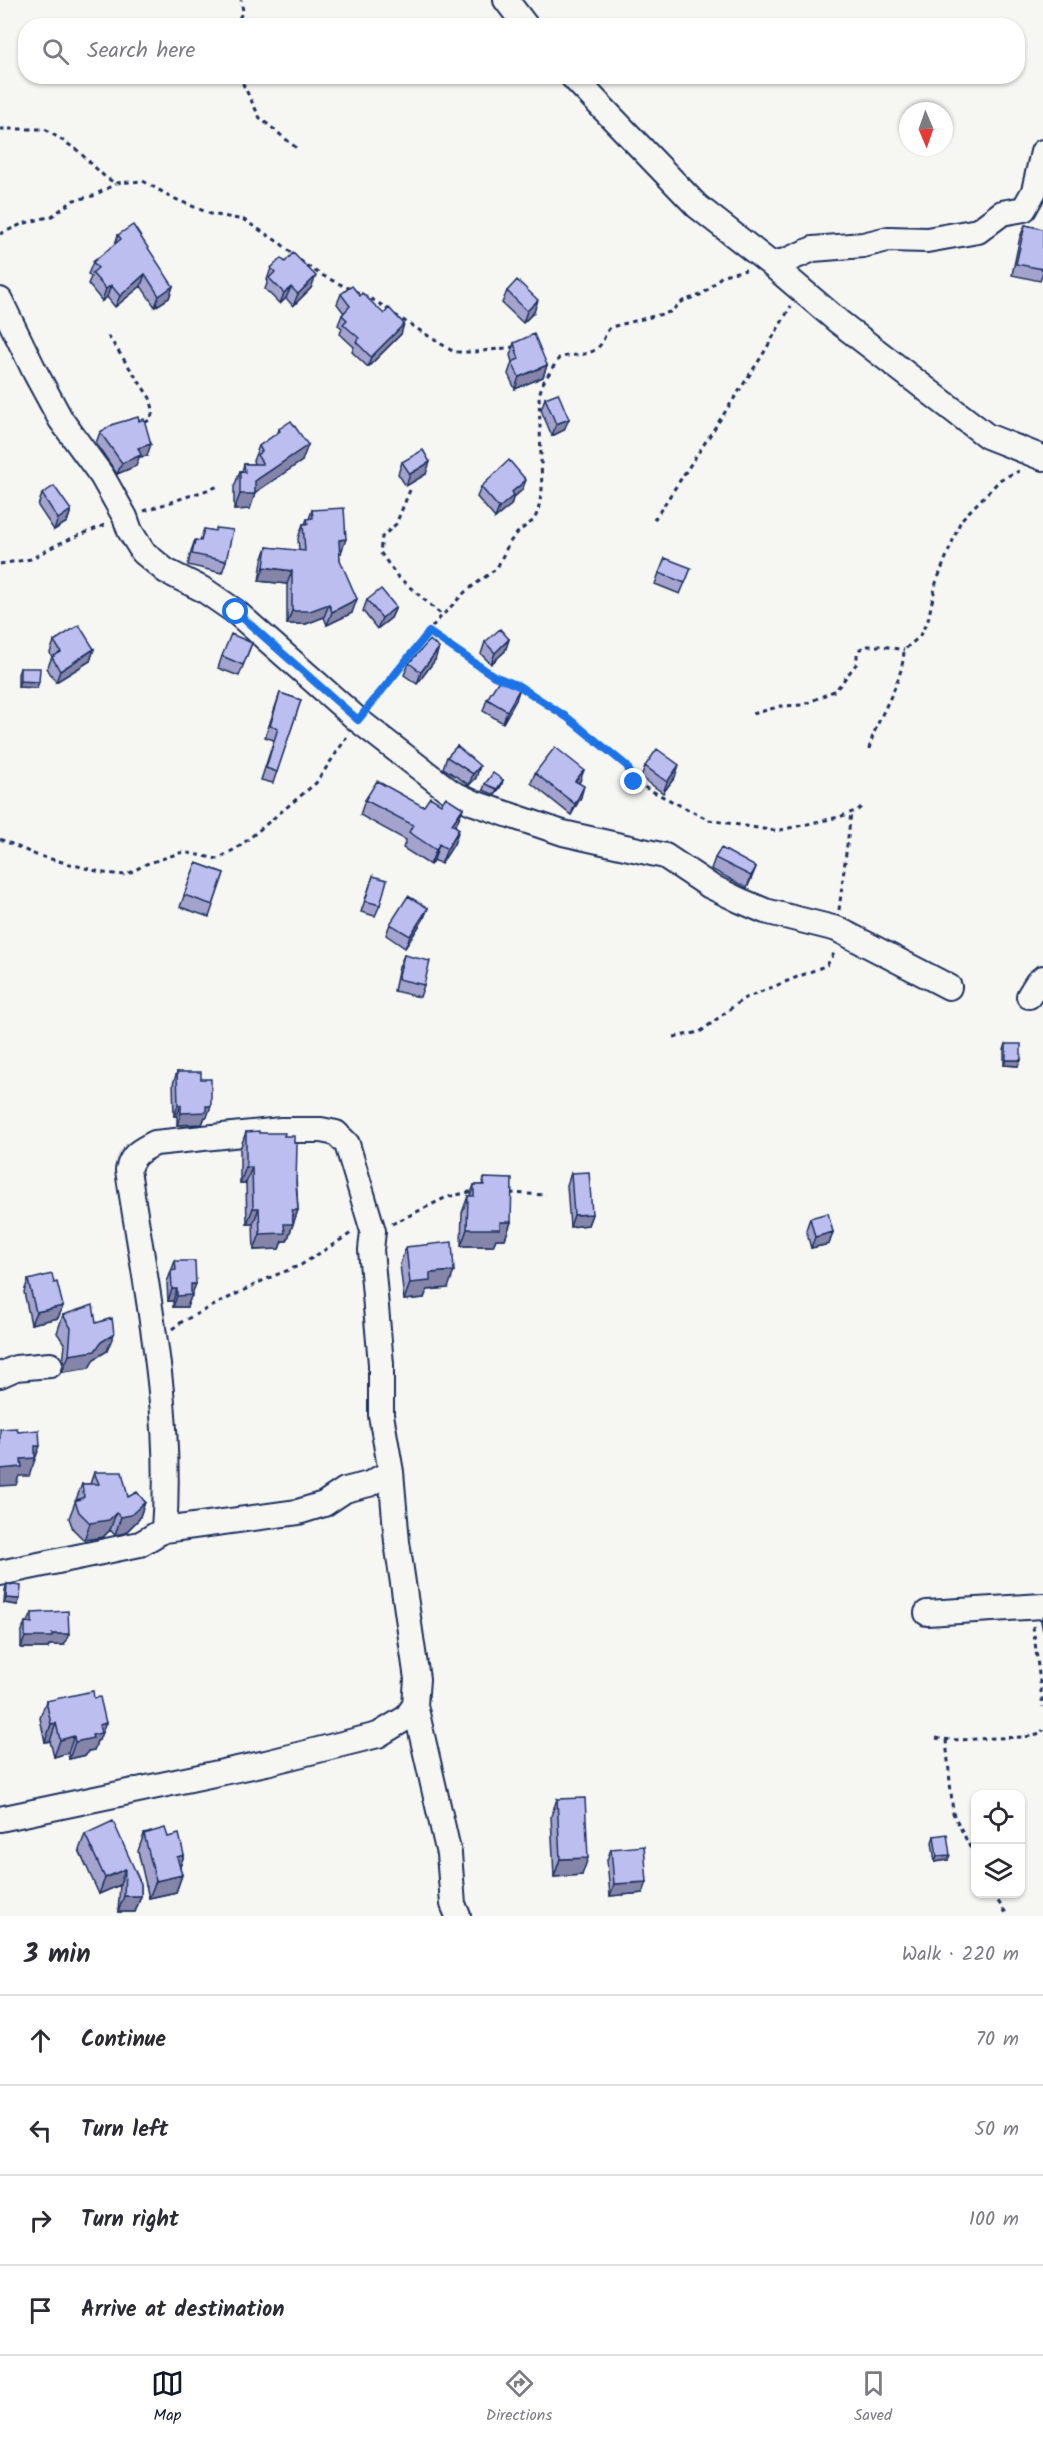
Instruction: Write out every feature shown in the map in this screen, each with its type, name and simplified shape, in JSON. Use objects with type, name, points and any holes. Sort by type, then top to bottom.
[{"type":"street","points":[[506,0],[520,18]]},
{"type":"street","points":[[580,84],[697,206],[917,384],[987,436],[1041,457]]},
{"type":"street","points":[[771,264],[785,261],[813,249],[863,245],[888,239],[927,240],[978,231],[1002,213],[1024,209],[1034,191],[1043,152]]},
{"type":"street","points":[[0,300],[61,420],[102,476],[130,531],[144,552],[166,571],[204,590],[236,612],[358,720],[452,793],[474,803],[563,833],[665,856],[678,862],[710,886],[739,900],[765,911],[837,929],[949,987]]},
{"type":"street","points":[[164,1530],[167,1492],[163,1400],[128,1170],[130,1161],[138,1151],[155,1143],[281,1130],[321,1130],[336,1133],[347,1144],[372,1227],[371,1250],[381,1364],[381,1415],[391,1472],[397,1542],[417,1679],[415,1705],[438,1798],[449,1854],[453,1904],[458,1916]]},
{"type":"street","points":[[0,1375],[16,1368],[50,1365]]},
{"type":"street","points":[[0,1573],[140,1544],[164,1530],[298,1512],[324,1504],[345,1490],[369,1484],[391,1472]]},
{"type":"street","points":[[369,1484],[393,1498]]},
{"type":"street","points":[[927,1613],[1036,1606]]},
{"type":"street","points":[[0,1819],[266,1763],[378,1735],[406,1718],[415,1705]]},
{"type":"path","points":[[239,18],[243,11],[241,0]]},
{"type":"path","points":[[243,84],[260,118],[299,150]]},
{"type":"path","points":[[0,129],[45,129],[77,150],[105,177],[115,183]]},
{"type":"path","points":[[0,234],[22,224],[52,216],[74,200],[93,196],[115,183],[143,181],[173,198],[211,214],[244,220],[280,243],[305,265],[380,304],[454,352],[513,347]]},
{"type":"path","points":[[0,839],[36,855],[104,873],[126,875],[146,864],[183,852],[218,859],[240,846],[316,783],[358,720],[429,632],[465,592],[497,568],[509,543],[519,531],[534,520],[542,490],[538,395],[559,358],[588,354],[601,344],[611,327],[670,312],[683,301],[703,294],[723,275],[771,264]]},
{"type":"path","points":[[654,520],[762,356],[801,289]]},
{"type":"path","points":[[108,336],[150,398],[153,409],[151,418],[142,425]]},
{"type":"path","points":[[869,748],[873,732],[904,663],[904,650],[919,637],[928,620],[936,582],[961,520],[1001,479],[1041,457]]},
{"type":"path","points":[[0,564],[30,559],[58,544],[125,518],[219,486]]},
{"type":"path","points":[[410,490],[396,524],[382,537],[380,552],[397,576],[443,616]]},
{"type":"path","points":[[429,632],[494,676],[519,686],[568,718],[627,766],[634,782],[709,820],[776,831],[851,813],[861,806]]},
{"type":"path","points":[[753,714],[781,706],[803,705],[836,690],[857,663],[857,654],[860,649],[868,646],[882,646],[904,650]]},
{"type":"path","points":[[674,1037],[689,1036],[700,1032],[743,999],[827,965],[836,950],[851,813]]},
{"type":"path","points":[[154,1344],[183,1321],[266,1279],[301,1265],[345,1236],[411,1216],[447,1197],[482,1191]]},
{"type":"path","points":[[503,1192],[546,1195]]},
{"type":"path","points":[[1036,1606],[1043,1707]]},
{"type":"path","points":[[936,1738],[946,1740],[1033,1736],[1041,1734],[1043,1730]]},
{"type":"path","points":[[946,1740],[953,1813],[971,1851]]},
{"type":"path","points":[[996,1898],[1008,1916]]},
{"type":"building","points":[[133,225],[173,286],[159,296],[145,274],[120,296],[111,285],[106,289],[92,273],[98,268],[93,262],[121,239],[118,235]]},
{"type":"building","points":[[1025,225],[1043,229],[1043,269],[1016,264]]},
{"type":"building","points":[[293,253],[316,276],[298,294],[291,287],[284,293],[269,278],[275,272],[271,268],[281,258],[285,262]]},
{"type":"building","points":[[517,280],[538,300],[527,311],[507,291]]},
{"type":"building","points":[[352,286],[360,296],[362,293],[384,314],[389,308],[404,324],[371,357],[356,342],[359,338],[343,324],[347,320],[342,315],[350,306],[341,294]]},
{"type":"building","points":[[534,334],[547,365],[519,377],[512,362],[519,359],[514,343]]},
{"type":"building","points":[[558,393],[569,419],[556,424],[545,398]]},
{"type":"building","points":[[138,417],[139,421],[144,419],[151,444],[138,448],[141,455],[122,463],[100,432],[114,424]]},
{"type":"building","points":[[291,421],[308,445],[255,481],[255,494],[240,494],[240,471],[245,472],[244,464],[263,464],[257,455],[262,451],[259,446]]},
{"type":"building","points":[[423,450],[430,462],[410,474],[402,462]]},
{"type":"building","points":[[509,460],[526,480],[499,508],[481,487]]},
{"type":"building","points":[[54,486],[71,510],[58,519],[42,494]]},
{"type":"building","points":[[344,508],[346,539],[339,540],[340,560],[357,599],[332,612],[329,604],[310,611],[292,611],[292,571],[264,567],[267,547],[305,551],[303,524],[308,524],[307,519],[313,518],[312,510]]},
{"type":"building","points":[[216,528],[233,530],[226,561],[192,554],[195,540],[201,541],[204,529],[215,531]]},
{"type":"building","points":[[665,558],[691,568],[685,583],[659,573]]},
{"type":"building","points":[[381,589],[396,607],[382,618],[367,600]]},
{"type":"building","points":[[79,625],[94,649],[60,671],[52,657],[61,652],[54,641]]},
{"type":"building","points":[[500,629],[509,639],[495,653],[485,642]]},
{"type":"building","points":[[231,634],[252,643],[243,665],[222,656]]},
{"type":"building","points":[[430,640],[439,648],[421,672],[409,663]]},
{"type":"building","points":[[20,668],[40,668],[39,682],[20,681]]},
{"type":"building","points":[[501,677],[520,688],[507,711],[487,699]]},
{"type":"building","points":[[280,693],[301,700],[277,772],[266,768],[278,728],[270,726]]},
{"type":"building","points":[[457,746],[480,766],[473,774],[447,757]]},
{"type":"building","points":[[555,747],[584,770],[575,781],[584,786],[575,804],[535,773]]},
{"type":"building","points":[[657,749],[679,765],[667,782],[645,766]]},
{"type":"building","points":[[493,773],[503,780],[497,789],[485,784]]},
{"type":"building","points":[[377,781],[422,806],[430,797],[441,804],[446,797],[463,808],[452,824],[459,829],[447,849],[439,844],[436,850],[409,832],[413,825],[365,800]]},
{"type":"building","points":[[721,848],[756,867],[751,876],[715,858]]},
{"type":"building","points":[[196,863],[224,873],[213,905],[184,895]]},
{"type":"building","points":[[373,876],[387,880],[380,905],[365,901]]},
{"type":"building","points":[[408,896],[428,908],[410,936],[390,924]]},
{"type":"building","points":[[404,955],[430,961],[424,985],[398,979]]},
{"type":"building","points":[[1006,1044],[1021,1044],[1021,1060],[1006,1060]]},
{"type":"building","points":[[177,1072],[201,1072],[201,1079],[211,1079],[211,1106],[206,1106],[206,1112],[181,1113],[181,1105],[178,1105]]},
{"type":"building","points":[[259,1131],[259,1133],[285,1133],[284,1136],[294,1136],[294,1143],[297,1144],[298,1210],[292,1210],[293,1224],[284,1224],[285,1233],[260,1234],[259,1208],[253,1208],[252,1167],[246,1167],[246,1132]]},
{"type":"building","points":[[589,1172],[592,1214],[574,1215],[571,1173]]},
{"type":"building","points":[[484,1178],[512,1179],[511,1222],[500,1222],[500,1229],[467,1229],[468,1196],[474,1196],[474,1185],[484,1185]]},
{"type":"building","points":[[828,1213],[833,1232],[815,1237],[810,1218]]},
{"type":"building","points":[[452,1242],[454,1271],[430,1273],[430,1281],[410,1283],[406,1247]]},
{"type":"building","points":[[175,1261],[195,1261],[196,1284],[191,1284],[191,1295],[177,1296],[177,1289],[172,1289],[171,1271],[176,1270]]},
{"type":"building","points":[[52,1274],[54,1283],[57,1282],[63,1306],[36,1312],[28,1280]]},
{"type":"building","points":[[93,1305],[96,1323],[112,1318],[114,1334],[101,1342],[95,1351],[69,1355],[71,1328],[63,1315]]},
{"type":"building","points":[[17,1428],[18,1432],[39,1430],[40,1446],[35,1446],[35,1458],[21,1459],[22,1467],[0,1469],[0,1429]]},
{"type":"building","points":[[94,1472],[122,1472],[128,1497],[137,1492],[145,1502],[131,1515],[121,1517],[116,1513],[109,1520],[90,1523],[79,1512],[75,1501],[84,1497],[82,1484],[99,1484]]},
{"type":"building","points":[[7,1584],[21,1586],[20,1599],[6,1598]]},
{"type":"building","points":[[68,1611],[69,1634],[52,1634],[52,1637],[25,1637],[25,1622],[32,1623],[32,1613]]},
{"type":"building","points":[[93,1691],[94,1698],[100,1697],[106,1723],[99,1725],[101,1733],[92,1735],[93,1738],[75,1742],[74,1736],[60,1740],[56,1723],[51,1724],[46,1701]]},
{"type":"building","points":[[585,1798],[588,1858],[560,1859],[557,1799]]},
{"type":"building","points":[[113,1821],[141,1884],[141,1896],[124,1896],[125,1869],[105,1878],[85,1834]]},
{"type":"building","points":[[165,1828],[168,1837],[179,1834],[184,1855],[177,1857],[182,1875],[156,1881],[144,1834]]},
{"type":"building","points":[[947,1834],[950,1855],[937,1856],[934,1836]]},
{"type":"building","points":[[644,1846],[647,1882],[614,1884],[611,1849]]},
{"type":"route","points":[[236,612],[358,720],[391,682],[429,632],[494,676],[519,686],[568,718],[627,766],[634,782]]}]
